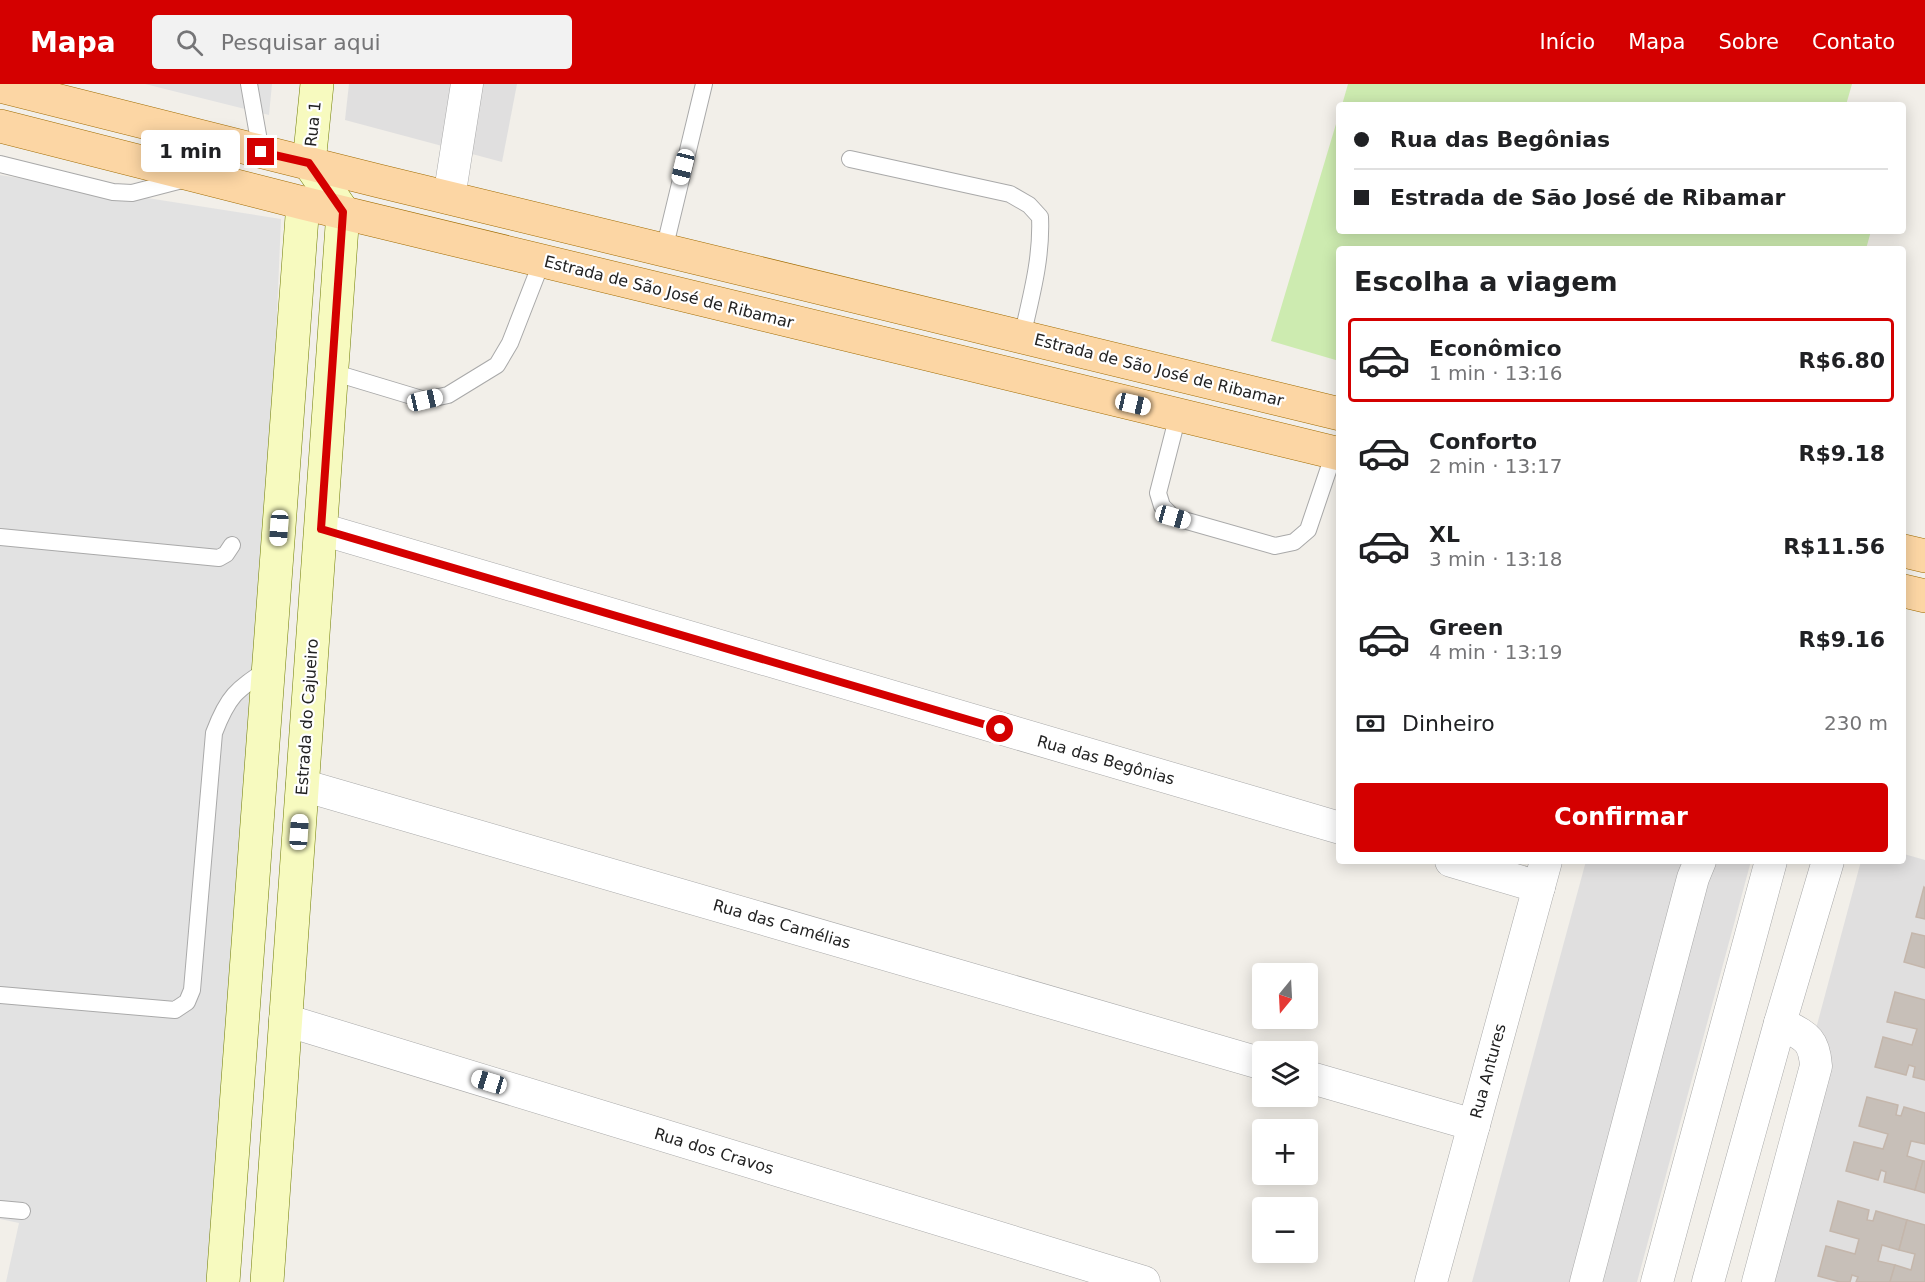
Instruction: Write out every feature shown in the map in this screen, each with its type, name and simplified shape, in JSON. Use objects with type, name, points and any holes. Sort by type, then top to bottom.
[{"type":"main road","name":"Rua 1","points":[[309,163],[317,84]]},
{"type":"main road","name":"Estrada de São José de Ribamar","points":[[0,86],[448,198],[1336,413]]},
{"type":"main road","name":"Estrada de São José de Ribamar","points":[[0,126],[542,261],[1336,454]]},
{"type":"main road","points":[[309,163],[343,212]]},
{"type":"main road","points":[[223,1282],[303,202]]},
{"type":"main road","name":"Estrada do Cajueiro","points":[[272,1281],[285,1020],[343,212]]},
{"type":"main road","points":[[1906,551],[1925,556]]},
{"type":"main road","points":[[269,668],[310,671]]},
{"type":"street","points":[[448,198],[468,84]]},
{"type":"street","name":"Rua das Begônias","points":[[321,529],[1336,827]]},
{"type":"street","name":"Rua das Camélias","points":[[302,785],[1252,1061]]},
{"type":"street","points":[[1472,864],[1542,874]]},
{"type":"street","points":[[1586,1282],[1693,878],[1699,864]]},
{"type":"street","points":[[1657,1282],[1770,864]]},
{"type":"street","points":[[1708,1282],[1827,864]]},
{"type":"street","name":"Rua Antures","points":[[1431,1282],[1542,874]]},
{"type":"street","name":"Rua dos Cravos","points":[[285,1020],[1144,1282]]},
{"type":"street","points":[[1758,1282],[1816,1066],[1815,1048],[1808,1038],[1780,1023]]},
{"type":"street","points":[[1318,1080],[1474,1125]]},
{"type":"lane","points":[[249,84],[261,152]]},
{"type":"lane","points":[[664,250],[704,84]]},
{"type":"lane","points":[[850,159],[1010,194],[1029,205],[1040,217],[1041,238],[1022,337]]},
{"type":"lane","points":[[0,164],[113,192],[132,193],[199,176]]},
{"type":"lane","points":[[332,372],[425,400],[448,395],[496,365],[510,343],[542,261]]},
{"type":"lane","points":[[1178,415],[1158,492],[1162,506],[1173,517],[1275,546],[1294,542],[1308,530],[1336,457]]},
{"type":"lane","points":[[0,537],[219,558],[226,554],[232,545]]},
{"type":"lane","points":[[0,995],[175,1010],[187,1002],[192,990],[214,733],[224,707],[238,688],[269,668]]},
{"type":"lane","points":[[0,1209],[22,1211]]},
{"type":"shaded area","points":[[145,84],[272,84],[269,115]]},
{"type":"shaded area","points":[[349,84],[517,84],[502,162],[345,120]]},
{"type":"shaded area","points":[[0,175],[281,219],[237,1255],[234,1282],[6,1282],[19,1223],[0,1219]]},
{"type":"shaded area","points":[[1906,855],[1925,860],[1925,1282],[1748,1282],[1860,864],[1906,864]]},
{"type":"shaded area","points":[[1585,864],[1750,864],[1637,1282],[1472,1282]]},
{"type":"green space","points":[[1348,84],[1852,84],[1847,102],[1343,102]]},
{"type":"green space","points":[[1336,124],[1336,234],[1870,234],[1867,246],[1336,246],[1336,360],[1271,341]]},
{"type":"building","points":[[1925,888],[1925,919],[1916,917]]},
{"type":"building","points":[[1912,933],[1925,936],[1925,968],[1904,962]]},
{"type":"building","points":[[1895,992],[1925,1000],[1925,1080],[1913,1077],[1915,1067],[1909,1065],[1906,1075],[1875,1067],[1883,1037],[1912,1045],[1917,1029],[1887,1022]]},
{"type":"building","points":[[1867,1097],[1898,1105],[1896,1115],[1901,1116],[1904,1107],[1925,1113],[1925,1144],[1911,1141],[1907,1156],[1923,1161],[1915,1190],[1884,1182],[1886,1172],[1881,1170],[1878,1180],[1846,1171],[1854,1142],[1883,1149],[1888,1134],[1859,1126]]},
{"type":"building","points":[[1923,1161],[1925,1161],[1925,1193],[1915,1190]]},
{"type":"building","points":[[1838,1201],[1869,1210],[1867,1220],[1873,1221],[1876,1211],[1907,1220],[1899,1250],[1882,1245],[1878,1261],[1895,1265],[1890,1282],[1856,1282],[1858,1277],[1852,1275],[1850,1282],[1840,1282],[1818,1276],[1826,1246],[1855,1254],[1859,1239],[1830,1231]]},
{"type":"building","points":[[1907,1220],[1925,1225],[1925,1282],[1890,1282],[1895,1265],[1911,1270],[1915,1254],[1899,1250]]},
{"type":"route","points":[[261,152],[309,163],[343,212],[321,529],[1000,729]]}]
